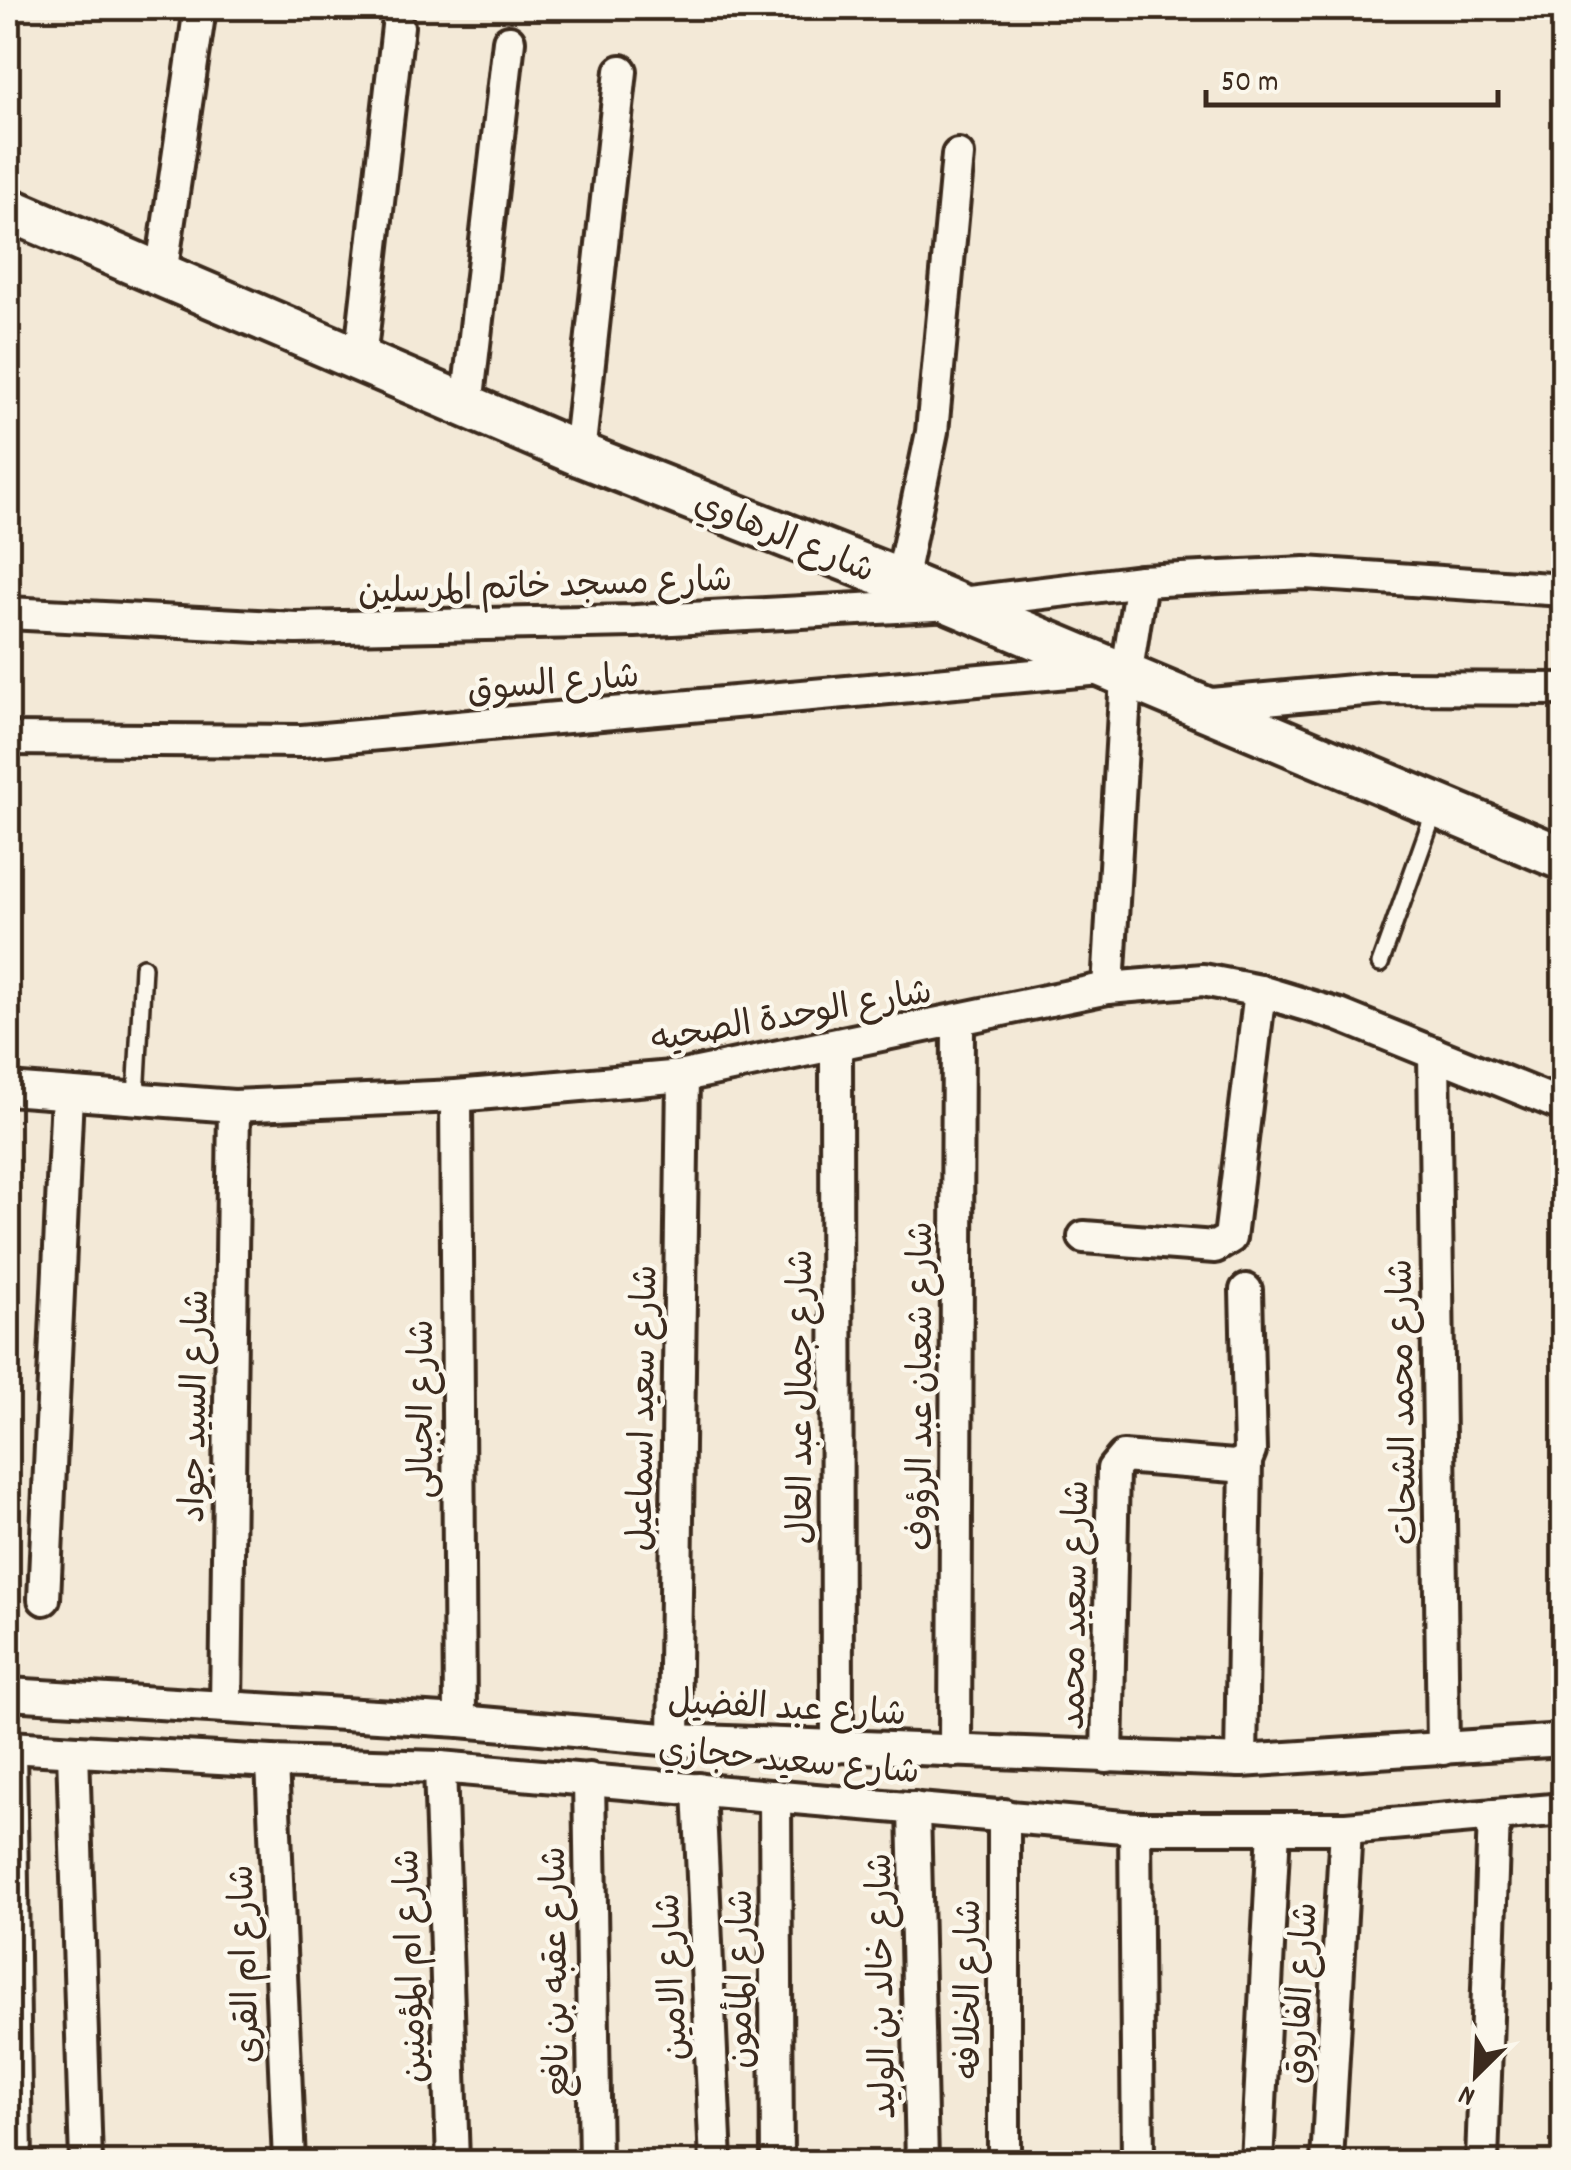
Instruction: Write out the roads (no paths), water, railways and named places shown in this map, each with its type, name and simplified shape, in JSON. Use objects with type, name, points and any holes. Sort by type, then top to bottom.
[{"type":"street","points":[[161,275],[200,8]]},
{"type":"street","points":[[360,360],[398,26]]},
{"type":"street","points":[[468,406],[508,41]]},
{"type":"street","points":[[580,454],[621,71]]},
{"type":"street","points":[[901,581],[932,432],[958,154]]},
{"type":"street","name":"شارع الرهاوي","points":[[8,209],[580,454],[901,581],[1564,859]]},
{"type":"street","name":"شارع مسجد خاتم المرسلين","points":[[8,612],[296,628],[635,621],[952,604],[1141,581],[1305,573],[1564,590]]},
{"type":"street","points":[[1108,988],[1115,673],[1141,581]]},
{"type":"street","name":"شارع السوق","points":[[8,739],[302,741],[1115,673]]},
{"type":"street","points":[[1193,706],[1385,688],[1564,690]]},
{"type":"street","name":"شارع الوحدة الصحيه","points":[[8,1089],[234,1106],[456,1096],[683,1076],[1108,988],[1203,980],[1260,990],[1340,1014],[1564,1106]]},
{"type":"street","points":[[1084,1236],[1215,1247],[1230,1238],[1260,990]]},
{"type":"street","name":"شارع شعبان عبد الرؤوف","points":[[955,1751],[958,1022]]},
{"type":"street","name":"شارع جمال عبد العال","points":[[836,1046],[837,1747]]},
{"type":"street","name":"شارع محمد الشحات","points":[[1434,1053],[1443,1750]]},
{"type":"street","name":"شارع سعيد اسماعيل","points":[[674,1740],[683,1076]]},
{"type":"street","points":[[44,1600],[67,1094]]},
{"type":"street","name":"شارع الجبالى","points":[[456,1096],[460,1721]]},
{"type":"street","name":"شارع السيد جواد","points":[[226,1707],[234,1106]]},
{"type":"street","points":[[1241,1762],[1246,1461],[1250,1451],[1246,1290]]},
{"type":"street","name":"شارع سعيد محمد","points":[[1107,1757],[1114,1464],[1123,1457],[1234,1466],[1246,1461]]},
{"type":"street","name":"شارع عبد الفضيل","points":[[8,1694],[460,1721],[674,1740],[1241,1762],[1564,1740]]},
{"type":"street","points":[[9,1747],[16,2162]]},
{"type":"street","name":"شارع سعيد حجازي","points":[[9,1747],[440,1767],[1135,1828],[1346,1828],[1564,1808]]},
{"type":"street","points":[[73,1751],[86,2162]]},
{"type":"street","name":"شارع ام القرى","points":[[272,1762],[289,2162]]},
{"type":"street","name":"شارع ام المؤمنين","points":[[440,1767],[453,2162]]},
{"type":"street","name":"شارع عقبه بن نافع","points":[[589,1780],[595,2162]]},
{"type":"street","name":"شارع الامين","points":[[699,1788],[716,2162]]},
{"type":"street","name":"شارع المأمون","points":[[775,1796],[777,2162]]},
{"type":"street","name":"شارع خالد بن الوليد","points":[[914,1808],[922,2162]]},
{"type":"street","name":"شارع الخلافه","points":[[1004,1815],[1004,2162]]},
{"type":"street","points":[[1482,2162],[1494,1815]]},
{"type":"street","points":[[1135,1828],[1138,2162]]},
{"type":"street","name":"شارع الفاروق","points":[[1327,2162],[1346,1828]]},
{"type":"street","points":[[1256,2162],[1274,1829]]},
{"type":"lane","points":[[1380,964],[1436,806]]},
{"type":"lane","points":[[136,1099],[143,968]]}]
